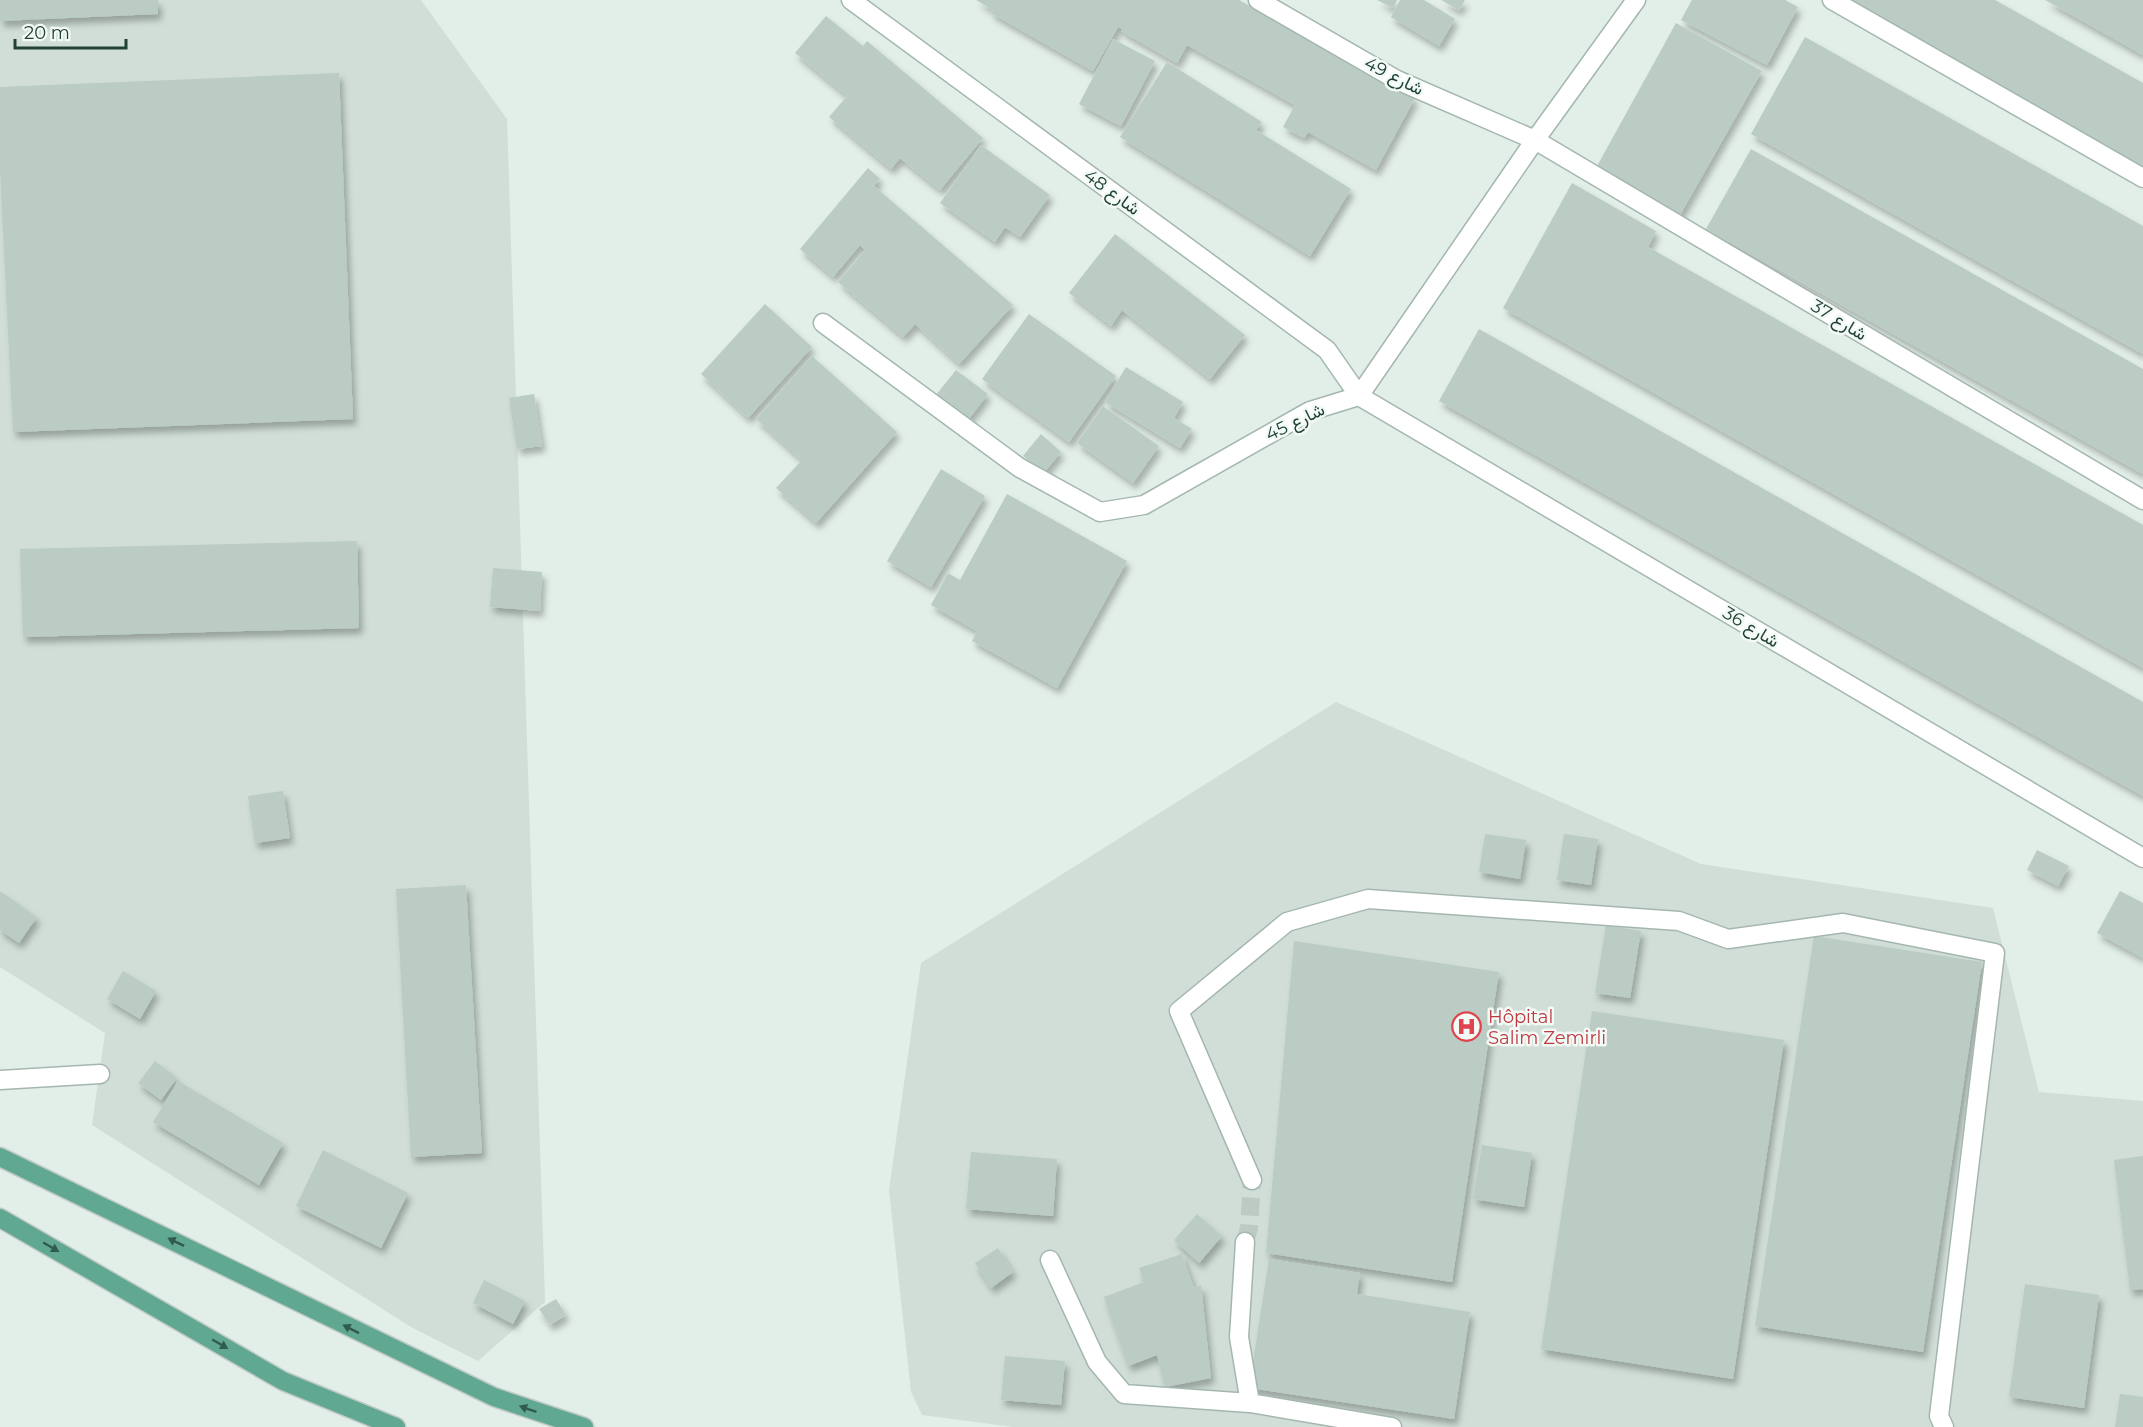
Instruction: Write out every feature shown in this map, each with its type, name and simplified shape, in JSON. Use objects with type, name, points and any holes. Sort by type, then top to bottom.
[{"type":"main road","points":[[0,1157],[494,1397],[584,1427]]},
{"type":"main road","points":[[0,1218],[283,1381],[396,1427]]},
{"type":"street","name":"شارع 48","points":[[851,0],[1327,350],[1359,396]]},
{"type":"street","name":"شارع 49","points":[[1258,0],[1396,80],[1535,140]]},
{"type":"street","points":[[1359,396],[1535,140],[1636,0]]},
{"type":"street","points":[[1832,0],[2143,178]]},
{"type":"street","name":"شارع 37","points":[[1535,140],[2143,500]]},
{"type":"street","name":"شارع 45","points":[[823,323],[1020,468],[1100,512],[1144,505],[1310,411],[1359,396]]},
{"type":"street","name":"شارع 36","points":[[1359,396],[2143,858]]},
{"type":"street","points":[[1252,1180],[1179,1011],[1287,922],[1368,899],[1679,921],[1728,939],[1843,923],[1995,953],[1939,1416],[1944,1427]]},
{"type":"street","points":[[0,1080],[100,1074]]},
{"type":"street","points":[[1245,1242],[1239,1337],[1250,1403]]},
{"type":"street","points":[[1050,1260],[1097,1362],[1124,1394],[1250,1403],[1392,1427]]},
{"type":"shaded area","points":[[0,0],[421,0],[507,119],[545,1302],[478,1361],[411,1327],[92,1125],[105,1033],[0,967]]},
{"type":"shaded area","name":"Hôpital Salim Zemirli","points":[[1336,702],[1701,864],[1993,908],[2039,1092],[2143,1101],[2143,1427],[1013,1427],[922,1415],[911,1392],[889,1190],[921,963]]},
{"type":"building","points":[[0,0],[158,0],[158,14],[0,21]]},
{"type":"building","points":[[976,0],[1239,0],[1415,98],[1376,170],[1308,132],[1304,138],[1283,127],[1295,105],[1187,45],[1177,63],[1121,31],[1123,29],[1118,27],[1093,71],[991,13],[993,10]]},
{"type":"building","points":[[1377,0],[1397,0],[1393,8]]},
{"type":"building","points":[[1400,0],[1424,0],[1455,19],[1439,46],[1391,17]]},
{"type":"building","points":[[1441,0],[1465,0],[1459,10]]},
{"type":"building","points":[[1692,0],[1785,0],[1798,7],[1767,65],[1681,20]]},
{"type":"building","points":[[1842,0],[1995,0],[2143,83],[2143,169]]},
{"type":"building","points":[[2045,0],[2143,0],[2143,55]]},
{"type":"building","points":[[826,16],[863,46],[867,41],[983,138],[940,190],[900,158],[891,169],[829,117],[847,96],[795,53]]},
{"type":"building","points":[[1676,23],[1762,71],[1680,215],[1596,168]]},
{"type":"building","points":[[1805,37],[2143,226],[2143,354],[1751,134]]},
{"type":"building","points":[[1113,39],[1155,61],[1121,126],[1079,104]]},
{"type":"building","points":[[1167,62],[1262,122],[1256,130],[1351,189],[1310,256],[1120,137]]},
{"type":"building","points":[[339,73],[353,419],[13,432],[0,169],[0,87]]},
{"type":"building","points":[[981,145],[1050,195],[1020,237],[1005,227],[995,242],[940,203]]},
{"type":"building","points":[[1751,149],[2143,369],[2143,474],[1706,229]]},
{"type":"building","points":[[868,168],[880,179],[874,186],[1013,305],[959,364],[915,324],[903,337],[838,282],[865,250],[860,245],[833,277],[800,249]]},
{"type":"building","points":[[1572,183],[1656,231],[1648,247],[2143,525],[2143,668],[1503,308]]},
{"type":"building","points":[[1115,234],[1245,335],[1210,379],[1122,310],[1111,326],[1069,293]]},
{"type":"building","points":[[765,304],[812,347],[748,418],[701,374]]},
{"type":"building","points":[[1029,314],[1116,376],[1069,442],[982,379]]},
{"type":"building","points":[[1479,329],[2143,702],[2143,796],[1439,401]]},
{"type":"building","points":[[812,356],[897,432],[816,523],[776,488],[802,460],[756,419]]},
{"type":"building","points":[[1126,367],[1183,402],[1174,418],[1192,429],[1180,448],[1105,402]]},
{"type":"building","points":[[956,370],[988,394],[968,420],[936,395]]},
{"type":"building","points":[[534,394],[542,446],[517,449],[509,398]]},
{"type":"building","points":[[1103,406],[1159,446],[1133,483],[1077,443]]},
{"type":"building","points":[[1041,434],[1061,452],[1043,474],[1023,456]]},
{"type":"building","points":[[941,469],[985,496],[931,587],[887,561]]},
{"type":"building","points":[[1007,494],[1127,561],[1057,688],[972,641],[977,631],[931,605],[948,573],[960,580]]},
{"type":"building","points":[[357,541],[359,628],[23,637],[20,549]]},
{"type":"building","points":[[493,568],[542,572],[540,611],[490,607]]},
{"type":"building","points":[[283,791],[290,838],[255,843],[248,796]]},
{"type":"building","points":[[1485,834],[1526,840],[1520,879],[1479,872]]},
{"type":"building","points":[[1564,834],[1598,839],[1591,885],[1557,880]]},
{"type":"building","points":[[2037,850],[2069,866],[2058,886],[2027,870]]},
{"type":"building","points":[[466,885],[482,1153],[411,1157],[396,889]]},
{"type":"building","points":[[0,891],[37,917],[19,943],[0,930]]},
{"type":"building","points":[[2120,891],[2143,903],[2143,958],[2097,933]]},
{"type":"building","points":[[1606,925],[1641,931],[1630,998],[1595,993]]},
{"type":"building","points":[[1814,936],[1982,962],[1923,1352],[1755,1326]]},
{"type":"building","points":[[1294,941],[1499,972],[1452,1282],[1266,1253]]},
{"type":"building","points":[[123,971],[156,991],[140,1019],[107,999]]},
{"type":"building","points":[[1592,1011],[1784,1040],[1733,1379],[1541,1349]]},
{"type":"building","points":[[155,1061],[177,1078],[161,1100],[138,1083]]},
{"type":"building","points":[[178,1081],[283,1143],[259,1185],[153,1122]]},
{"type":"building","points":[[1482,1145],[1532,1153],[1524,1207],[1473,1199]]},
{"type":"building","points":[[323,1150],[408,1193],[381,1248],[296,1206]]},
{"type":"building","points":[[971,1152],[1057,1159],[1053,1216],[966,1209]]},
{"type":"building","points":[[2143,1156],[2143,1289],[2130,1290],[2114,1160]]},
{"type":"building","points":[[1197,1214],[1222,1236],[1199,1263],[1174,1240]]},
{"type":"building","points":[[998,1248],[1013,1272],[991,1288],[975,1263]]},
{"type":"building","points":[[1182,1254],[1194,1288],[1201,1285],[1211,1378],[1165,1387],[1157,1355],[1128,1366],[1104,1297],[1144,1282],[1139,1268]]},
{"type":"building","points":[[1269,1259],[1360,1273],[1357,1294],[1470,1312],[1454,1419],[1249,1388]]},
{"type":"building","points":[[484,1280],[525,1301],[513,1324],[473,1303]]},
{"type":"building","points":[[2025,1284],[2099,1295],[2084,1408],[2009,1397]]},
{"type":"building","points":[[556,1299],[566,1315],[550,1325],[539,1309]]},
{"type":"building","points":[[1005,1356],[1065,1361],[1061,1405],[1001,1400]]},
{"type":"building","points":[[2120,1394],[2143,1397],[2143,1427],[2115,1427]]},
{"type":"tunnel","points":[[1245,1242],[1249,1228],[1252,1180]]},
{"type":"place","name":"Hôpital Salim Zemirli","points":[[1467,1027]]}]
